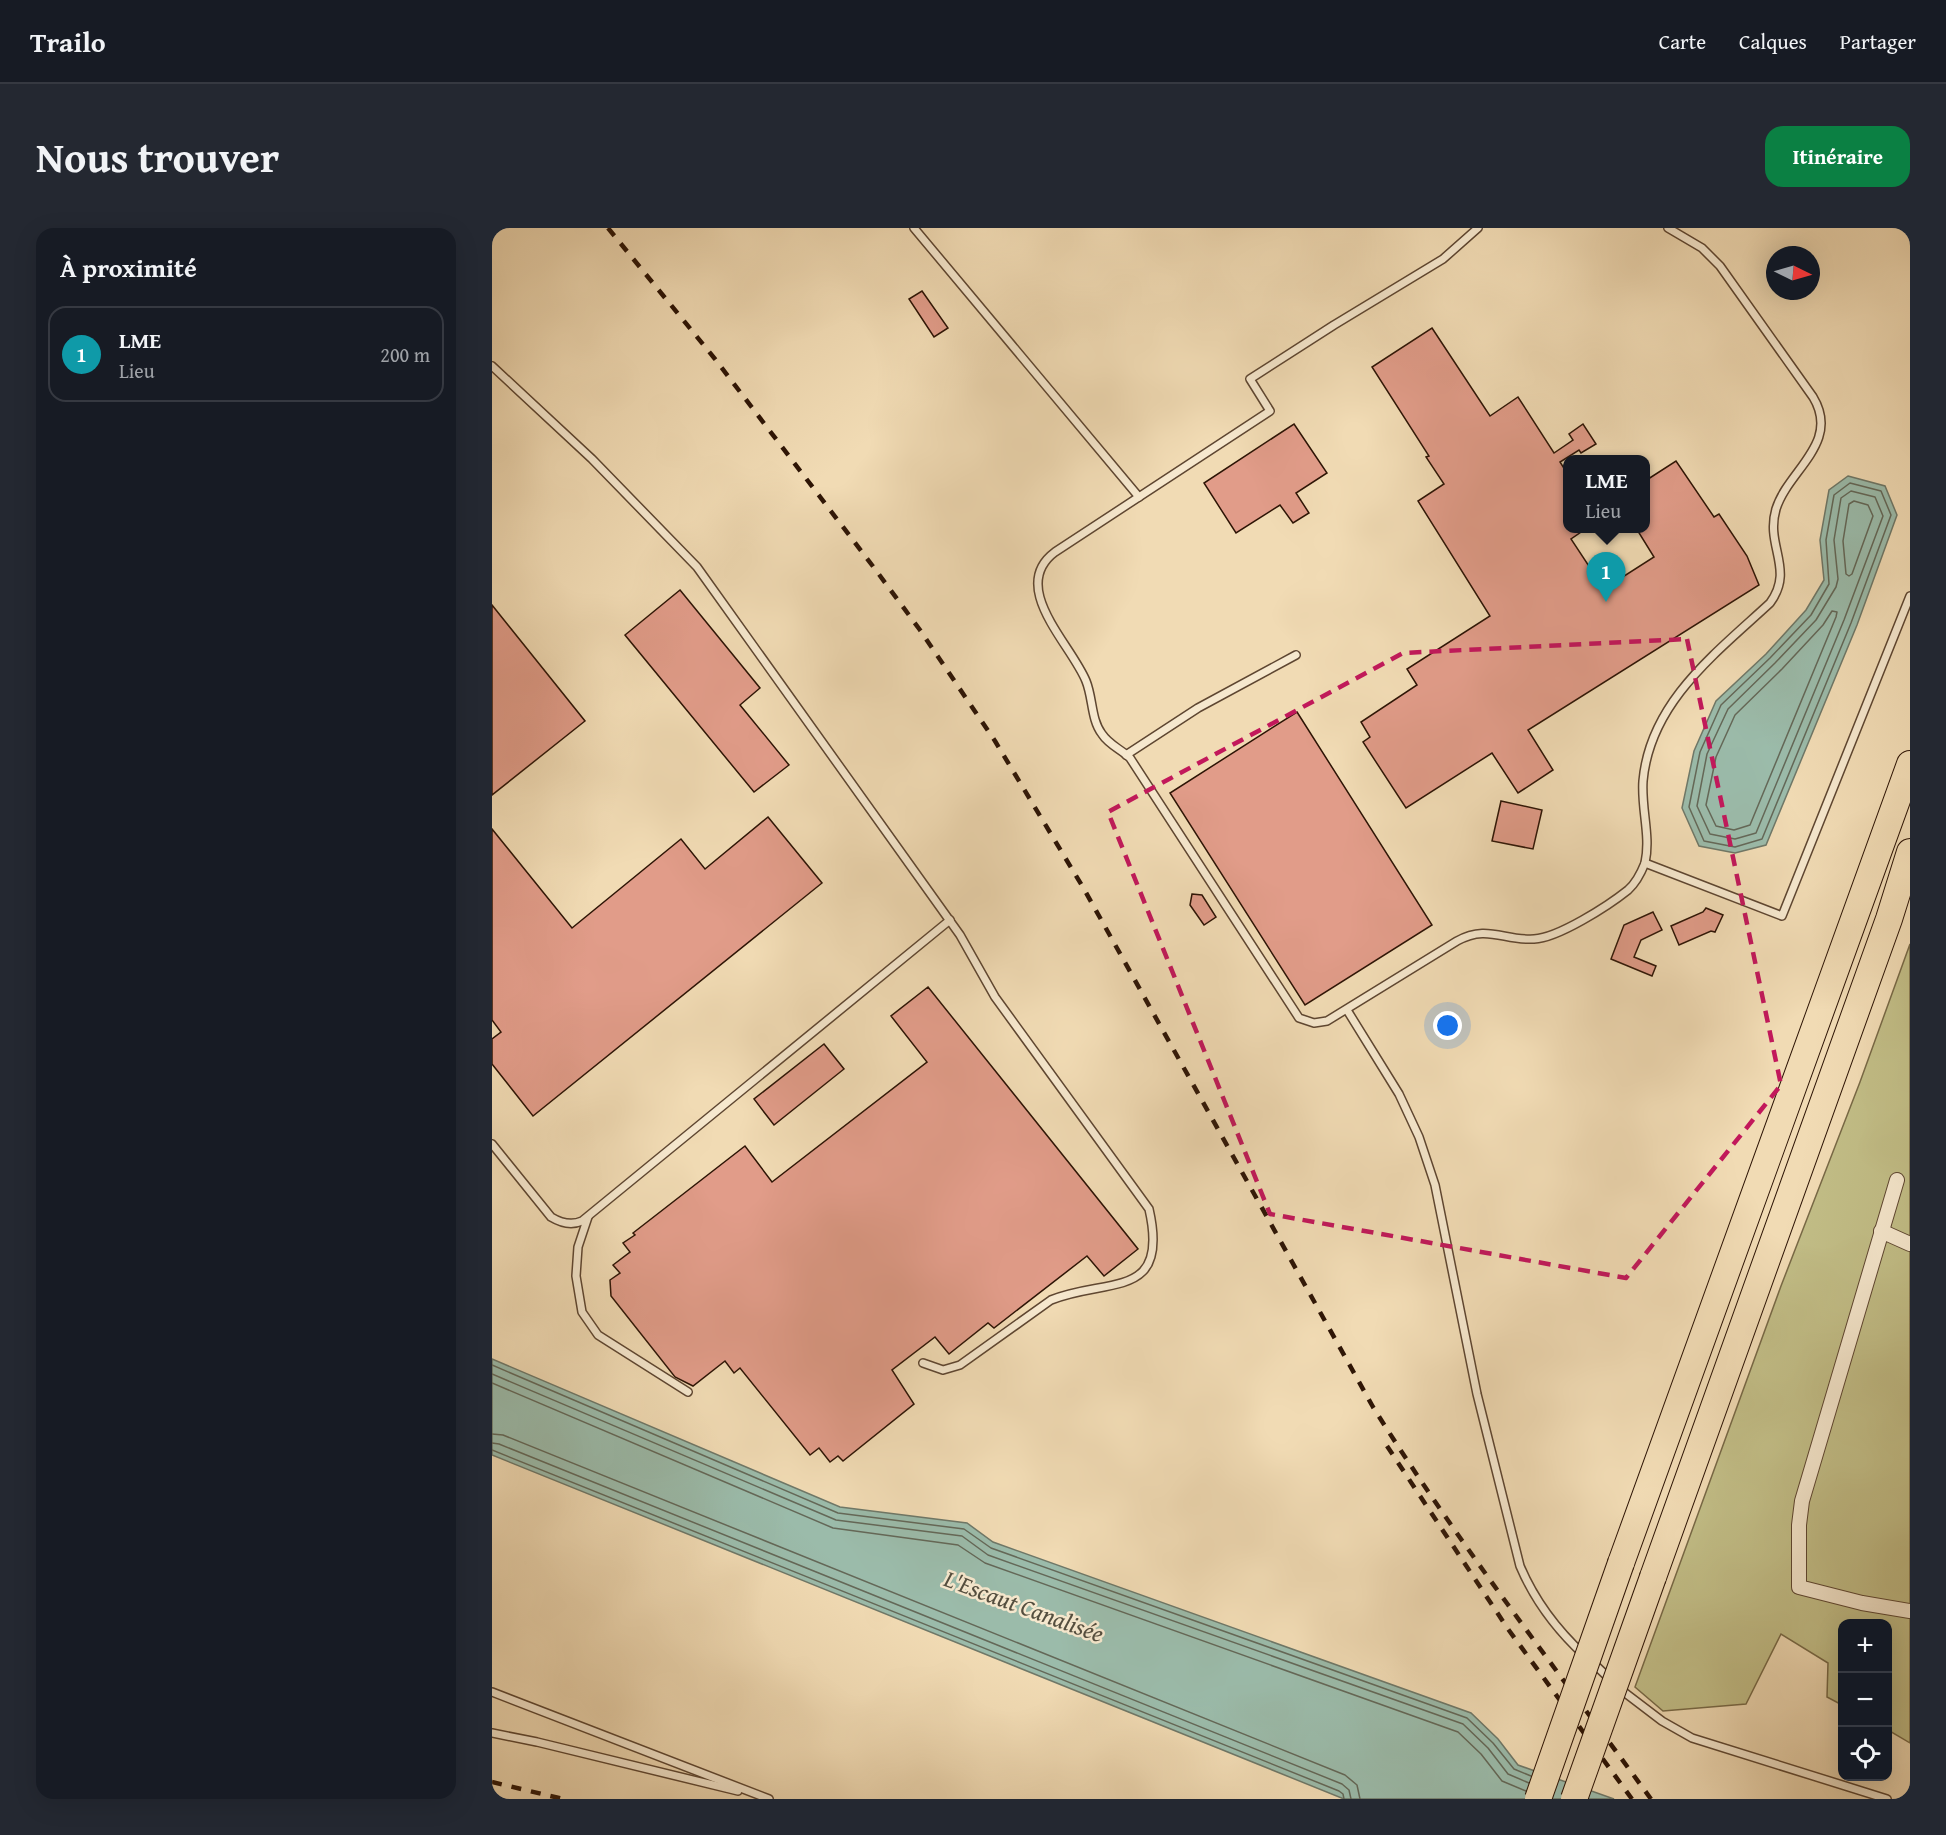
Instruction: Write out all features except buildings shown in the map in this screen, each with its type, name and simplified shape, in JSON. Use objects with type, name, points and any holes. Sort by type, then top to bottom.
[{"type":"highway","points":[[1538,1799],[1910,764]]},
{"type":"highway","points":[[1574,1799],[1890,919],[1910,852]]},
{"type":"highway","points":[[1890,919],[1910,878]]},
{"type":"street","points":[[1897,1180],[1803,1501],[1799,1524],[1799,1587],[1862,1603],[1910,1611]]},
{"type":"street","points":[[1881,1231],[1910,1244]]},
{"type":"lane","points":[[914,228],[1139,497]]},
{"type":"lane","points":[[1478,228],[1443,259],[1250,379],[1270,411],[1048,557],[1039,568],[1037,582],[1042,606],[1087,683],[1098,728],[1104,738],[1126,754],[1295,1013],[1303,1020],[1314,1023],[1327,1021],[1347,1010],[1457,941],[1472,934],[1487,932],[1527,940],[1563,932],[1628,890],[1639,878],[1646,863],[1643,782],[1647,757],[1656,731],[1668,707],[1692,676],[1770,603],[1778,590],[1781,576],[1773,532],[1776,509],[1814,449],[1821,426],[1817,404],[1728,275],[1702,248],[1668,228]]},
{"type":"lane","points":[[492,366],[577,444],[697,567],[950,920],[969,948],[995,997],[1149,1209],[1154,1230],[1151,1256],[1143,1272],[1119,1285],[1067,1294],[1051,1300],[960,1365],[943,1370],[923,1364]]},
{"type":"lane","points":[[1646,863],[1782,916],[1910,596]]},
{"type":"lane","points":[[1126,754],[1198,708],[1296,655]]},
{"type":"lane","points":[[492,1143],[551,1217],[562,1223],[576,1224],[588,1217],[950,920]]},
{"type":"lane","points":[[1347,1010],[1400,1094],[1424,1150],[1440,1205],[1475,1384],[1513,1541],[1524,1577],[1556,1625],[1571,1643],[1628,1696],[1676,1730],[1708,1744],[1887,1799]]},
{"type":"lane","points":[[588,1217],[578,1247],[576,1276],[582,1312],[598,1335],[688,1392]]},
{"type":"lane","points":[[492,1692],[769,1799]]},
{"type":"lane","points":[[492,1733],[672,1774],[769,1799]]},
{"type":"highlighted area","points":[[1687,639],[1781,1085],[1626,1278],[1270,1214],[1108,812],[1403,653]]},
{"type":"shaded area","points":[[1910,944],[1910,1743],[1892,1732],[1892,1619],[1838,1619],[1838,1703],[1827,1697],[1828,1663],[1781,1634],[1746,1704],[1663,1711],[1635,1687],[1781,1286],[1860,1082]]},
{"type":"water","points":[[1848,476],[1885,486],[1897,515],[1857,625],[1766,845],[1735,853],[1699,846],[1682,808],[1694,751],[1716,701],[1766,654],[1806,610],[1824,580],[1820,540],[1829,490]]},
{"type":"water","name":"L'Escaut Canalisée","points":[[492,1359],[840,1507],[967,1523],[993,1542],[1471,1713],[1498,1739],[1518,1765],[1614,1799],[1344,1799],[492,1455]]},
{"type":"railway","points":[[608,228],[715,359],[875,569],[920,630],[995,741],[1084,889],[1373,1407],[1405,1458],[1474,1557],[1651,1799]]},
{"type":"railway","points":[[1387,1446],[1508,1629],[1632,1799]]},
{"type":"railway","points":[[492,1782],[563,1799]]},
{"type":"place","name":"LME","points":[[1606,602]]}]
